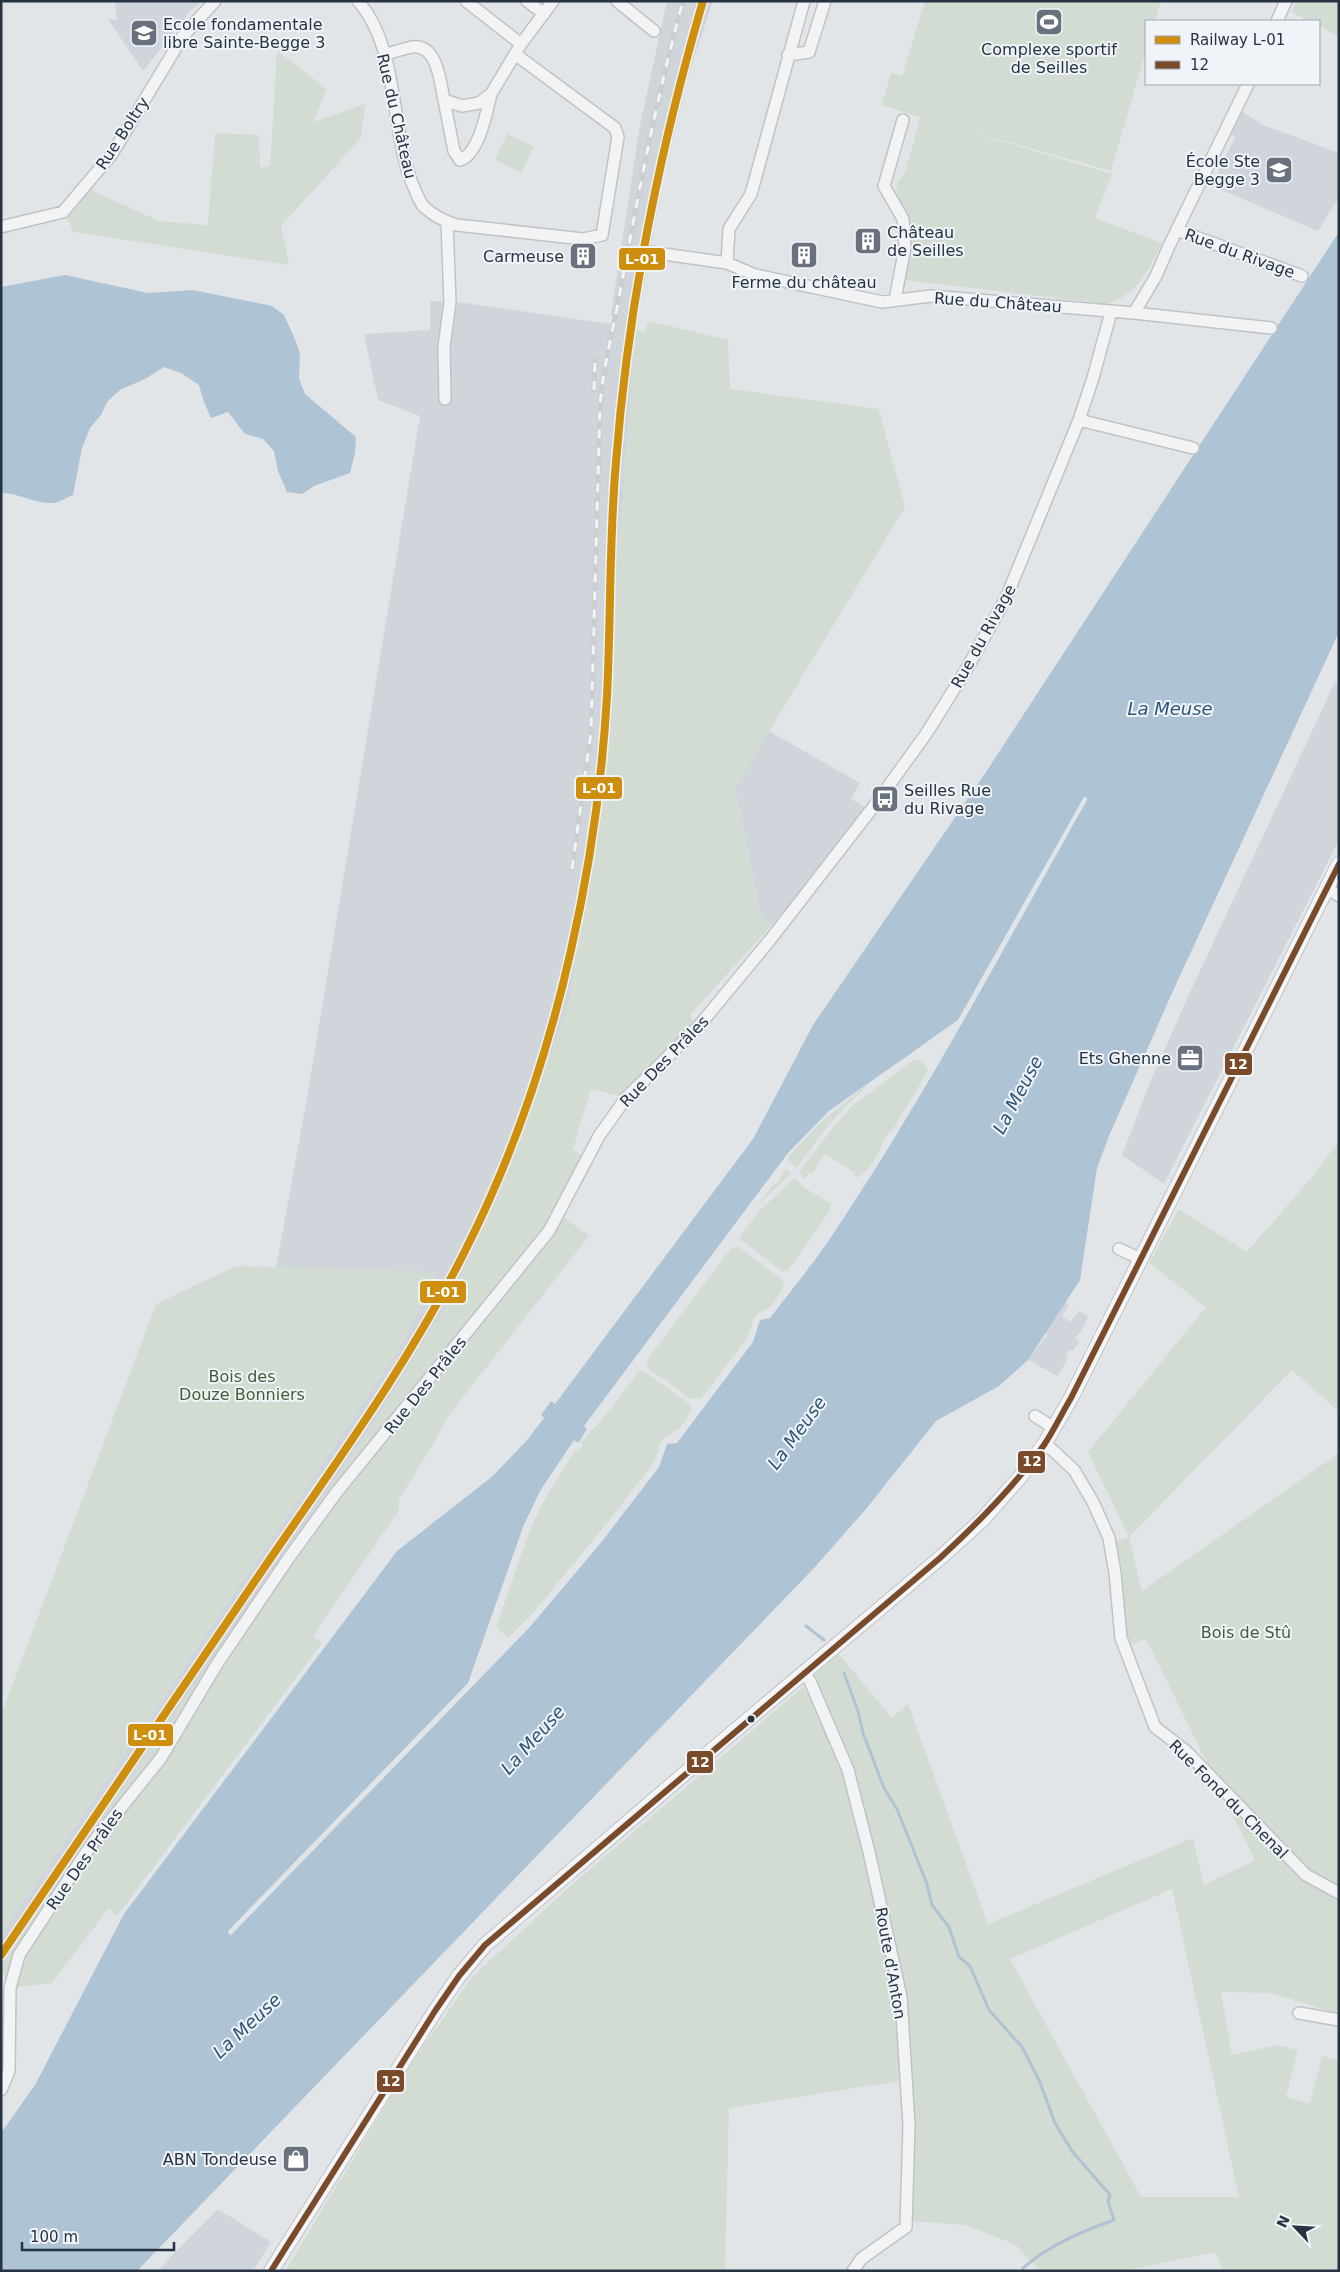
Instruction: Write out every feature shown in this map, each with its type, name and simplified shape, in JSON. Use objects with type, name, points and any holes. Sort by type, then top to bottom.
[{"type":"main road","points":[[271,2271],[410,2049],[476,1954],[534,1900],[804,1673],[982,1520],[1020,1477],[1045,1443],[1071,1398],[1141,1258],[1333,892],[1339,864]]},
{"type":"street","name":"Rue Boltry","points":[[1,227],[63,212],[112,154],[183,36],[215,1]]},
{"type":"street","name":"Rue du Château","points":[[358,1],[369,14],[384,55],[407,173],[422,206],[448,222],[583,239],[602,235],[618,137],[615,128],[518,49],[466,1]]},
{"type":"street","points":[[527,1],[544,14]]},
{"type":"street","points":[[384,55],[414,47],[428,51],[434,58],[454,151],[460,160],[466,158],[472,150],[486,118],[491,94],[518,49],[553,1]]},
{"type":"street","points":[[616,1],[654,31]]},
{"type":"street","points":[[727,263],[730,229],[750,194],[804,1]]},
{"type":"street","points":[[788,55],[809,52],[825,1]]},
{"type":"street","points":[[1277,20],[1286,1]]},
{"type":"street","name":"Rue du Rivage","points":[[1134,313],[1156,276],[1248,85]]},
{"type":"street","points":[[444,100],[462,106],[479,103],[491,94]]},
{"type":"street","points":[[895,300],[905,247],[903,219],[884,186],[902,120]]},
{"type":"street","points":[[445,399],[444,347],[450,302],[448,222]]},
{"type":"street","name":"Rue du Rivage","points":[[1177,230],[1302,276]]},
{"type":"street","name":"Rue du Château","points":[[650,252],[727,263],[755,275],[882,302],[932,296],[1112,312]]},
{"type":"street","points":[[1112,312],[1271,328]]},
{"type":"street","name":"Rue du Rivage","points":[[852,833],[926,734],[966,670],[1006,598],[1079,420],[1112,312]]},
{"type":"street","points":[[1079,420],[1193,448]]},
{"type":"street","name":"Rue Des Prâles","points":[[1,2090],[9,2071],[10,1988],[19,1955],[91,1844],[161,1758],[217,1664],[288,1559],[336,1493],[549,1231],[598,1136],[626,1098],[698,1027],[770,940],[852,833]]},
{"type":"street","points":[[1119,1249],[1141,1258]]},
{"type":"street","points":[[1035,1416],[1054,1428]]},
{"type":"street","name":"Rue Fond du Chenal","points":[[1045,1443],[1074,1470],[1093,1502],[1109,1538],[1115,1573],[1121,1638],[1155,1727],[1186,1752],[1306,1875],[1339,1893]]},
{"type":"street","name":"Route d'Anton","points":[[804,1673],[810,1681],[848,1770],[869,1852],[901,1997],[909,2125],[906,2227],[861,2259],[853,2271]]},
{"type":"street","points":[[1299,2013],[1339,2020]]},
{"type":"shaded area","name":"Ecole fondamentale libre Sainte-Begge 3","points":[[115,1],[201,2],[191,10],[143,71],[108,19],[117,20]]},
{"type":"shaded area","points":[[667,1],[713,1],[689,73],[662,184],[636,329],[616,588],[613,717],[592,881],[577,951],[570,1000],[507,1176],[454,1292],[378,1417],[1,1969],[1,1934],[297,1501],[400,1346],[437,1272],[276,1268],[306,1103],[420,416],[378,400],[364,334],[430,330],[430,301],[458,302],[617,325],[611,314],[640,125]]},
{"type":"shaded area","name":"École Ste Begge 3","points":[[1241,111],[1263,125],[1339,153],[1339,197],[1318,231],[1212,186],[1235,137],[1231,134]]},
{"type":"shaded area","points":[[1335,682],[1339,683],[1339,840],[1164,1184],[1122,1155],[1151,1080],[1191,990]]},
{"type":"shaded area","points":[[769,731],[860,783],[851,799],[867,808],[797,897],[770,927],[760,911],[735,788]]},
{"type":"shaded area","points":[[1034,1284],[1069,1305],[1062,1316],[1070,1322],[1079,1311],[1088,1316],[1083,1329],[1075,1338],[1079,1340],[1078,1344],[1073,1350],[1069,1350],[1066,1355],[1068,1359],[1057,1376],[1028,1360],[1047,1335],[1010,1311]]},
{"type":"shaded area","points":[[218,2209],[271,2242],[253,2271],[157,2271]]},
{"type":"green space","points":[[925,1],[1161,1],[1155,20],[1145,20],[1145,53],[1111,171],[951,126],[1112,174],[1095,218],[1162,243],[1147,272],[1134,288],[1117,300],[1107,304],[903,280],[909,250],[911,226],[899,199],[896,184],[905,173],[920,117],[882,105],[891,73],[902,76]]},
{"type":"green space","points":[[1296,1],[1339,1],[1339,37],[1320,27],[1320,20],[1307,20],[1292,12]]},
{"type":"green space","points":[[277,51],[327,89],[313,122],[365,104],[361,138],[281,226],[289,265],[74,232],[63,212],[84,187],[159,221],[208,225],[215,133],[259,135],[260,167],[270,166]]},
{"type":"green space","points":[[507,134],[534,147],[521,173],[495,160]]},
{"type":"green space","points":[[649,321],[728,340],[730,389],[879,409],[905,507],[735,788],[760,911],[770,927],[690,1015],[695,1023],[622,1097],[591,1089],[573,1149],[586,1159],[558,1213],[589,1236],[449,1415],[399,1499],[399,1510],[313,1636],[322,1643],[117,1916],[109,1908],[52,1983],[10,1988],[1,1971],[1,1965],[378,1417],[454,1292],[507,1176],[570,1000],[577,951],[592,881],[613,717],[616,588],[636,329],[644,332]]},
{"type":"green space","points":[[914,1060],[919,1060],[923,1063],[928,1071],[892,1131],[887,1134],[876,1157],[867,1170],[858,1178],[854,1176],[855,1173],[825,1154],[813,1173],[810,1172],[805,1180],[799,1172],[831,1130],[854,1104]]},
{"type":"green space","points":[[865,1086],[865,1089],[828,1126],[796,1168],[787,1158],[822,1121]]},
{"type":"green space","points":[[1339,1141],[1339,1412],[1292,1370],[1129,1537],[1088,1452],[1206,1307],[1149,1263],[1179,1209],[1247,1252],[1311,1178]]},
{"type":"green space","points":[[786,1168],[791,1174],[757,1205],[772,1186],[777,1183]]},
{"type":"green space","points":[[795,1178],[802,1186],[831,1204],[829,1212],[789,1269],[783,1272],[739,1238],[759,1211]]},
{"type":"green space","points":[[739,1247],[779,1277],[784,1284],[783,1289],[771,1306],[755,1316],[747,1338],[701,1399],[691,1399],[648,1368],[646,1361],[731,1248]]},
{"type":"green space","name":"Bois des Douze Bonniers","points":[[236,1266],[437,1272],[400,1346],[297,1501],[1,1934],[1,1715],[156,1304]]},
{"type":"green space","points":[[639,1371],[643,1371],[690,1404],[692,1410],[680,1428],[662,1439],[654,1462],[609,1521],[532,1614],[507,1637],[497,1628],[497,1625],[528,1535],[543,1502],[575,1450],[578,1452],[583,1445],[581,1443],[613,1406]]},
{"type":"green space","name":"Bois de Stû","points":[[1339,1453],[1339,2014],[1271,1993],[1221,1992],[1232,2055],[1277,2045],[1298,2050],[1286,2097],[1310,2104],[1322,2056],[1339,2060],[1339,2271],[1223,2271],[1216,2252],[1123,2271],[1040,2271],[1016,2245],[966,2225],[907,2221],[906,2080],[729,2108],[725,2271],[285,2271],[411,2064],[472,1977],[566,1890],[803,1687],[820,1714],[804,1673],[834,1648],[892,1718],[908,1704],[988,1924],[1193,1838],[1204,1885],[1255,1860],[1146,1639],[1127,1646],[1112,1543],[1129,1537],[1142,1591]],"holes":[[[1172,1889],[1239,2197],[1141,2197],[1010,1959]]]},
{"type":"water","name":"La Meuse","points":[[1339,232],[1339,632],[1172,993],[1109,1136],[1097,1168],[1080,1280],[1028,1360],[999,1386],[936,1421],[866,1509],[815,1567],[137,2271],[1,2271],[1,2133],[35,2085],[124,1914],[397,1551],[493,1476],[528,1439],[544,1418],[541,1415],[551,1401],[555,1404],[753,1139],[813,1025],[986,772]],"holes":[[[1084,797],[1087,800],[962,1024],[862,1189],[820,1253],[770,1318],[760,1320],[753,1342],[677,1443],[667,1444],[659,1467],[600,1544],[528,1629],[231,1935],[229,1934],[228,1931],[468,1683],[523,1527],[540,1491],[574,1440],[578,1443],[587,1429],[584,1426],[788,1153],[829,1111],[958,1020]]]},
{"type":"water","points":[[65,275],[148,293],[193,290],[272,306],[284,315],[300,353],[299,379],[305,394],[356,437],[355,453],[350,473],[314,486],[302,494],[287,492],[278,471],[274,451],[263,439],[245,434],[228,412],[211,418],[199,385],[181,373],[164,367],[145,379],[120,390],[107,402],[101,415],[90,428],[82,448],[73,495],[54,503],[47,503],[1,493],[1,287]]},
{"type":"waterway","points":[[806,1626],[824,1640]]},
{"type":"waterway","points":[[844,1673],[858,1711],[863,1733],[884,1788],[897,1809],[927,1884],[932,1905],[949,1927],[959,1957],[970,1966],[989,2010],[1022,2047],[1039,2080],[1055,2123],[1072,2151],[1110,2195],[1108,2202],[1114,2220],[1054,2246],[1023,2268],[1023,2271]]},
{"type":"railway","points":[[572,869],[591,732],[601,391],[649,143],[683,1]]},
{"type":"railway","points":[[594,390],[595,360]]},
{"type":"rail line","name":"L-01","points":[[1,1955],[392,1379],[442,1295],[465,1251],[514,1141],[540,1065],[562,989],[578,919],[589,856],[605,728],[614,491],[628,345],[659,172],[703,1]]},
{"type":"transit line","name":"12","points":[[271,2271],[435,2011],[459,1976],[485,1945],[940,1558],[995,1504],[1048,1439],[1071,1398],[1339,864]]},
{"type":"place","name":"Complexe sportif de Seilles","points":[[1049,22]]},
{"type":"place","name":"Ecole fondamentale libre Sainte-Begge 3","points":[[144,33]]},
{"type":"place","name":"École Ste Begge 3","points":[[1279,170]]},
{"type":"place","name":"Château de Seilles","points":[[868,241]]},
{"type":"place","name":"Ferme du château","points":[[804,255]]},
{"type":"place","name":"Carmeuse","points":[[583,256]]},
{"type":"place","name":"Seilles Rue du Rivage","points":[[885,799]]},
{"type":"place","name":"Ets Ghenne","points":[[1190,1058]]},
{"type":"place","name":"ABN Tondeuse","points":[[296,2159]]}]
